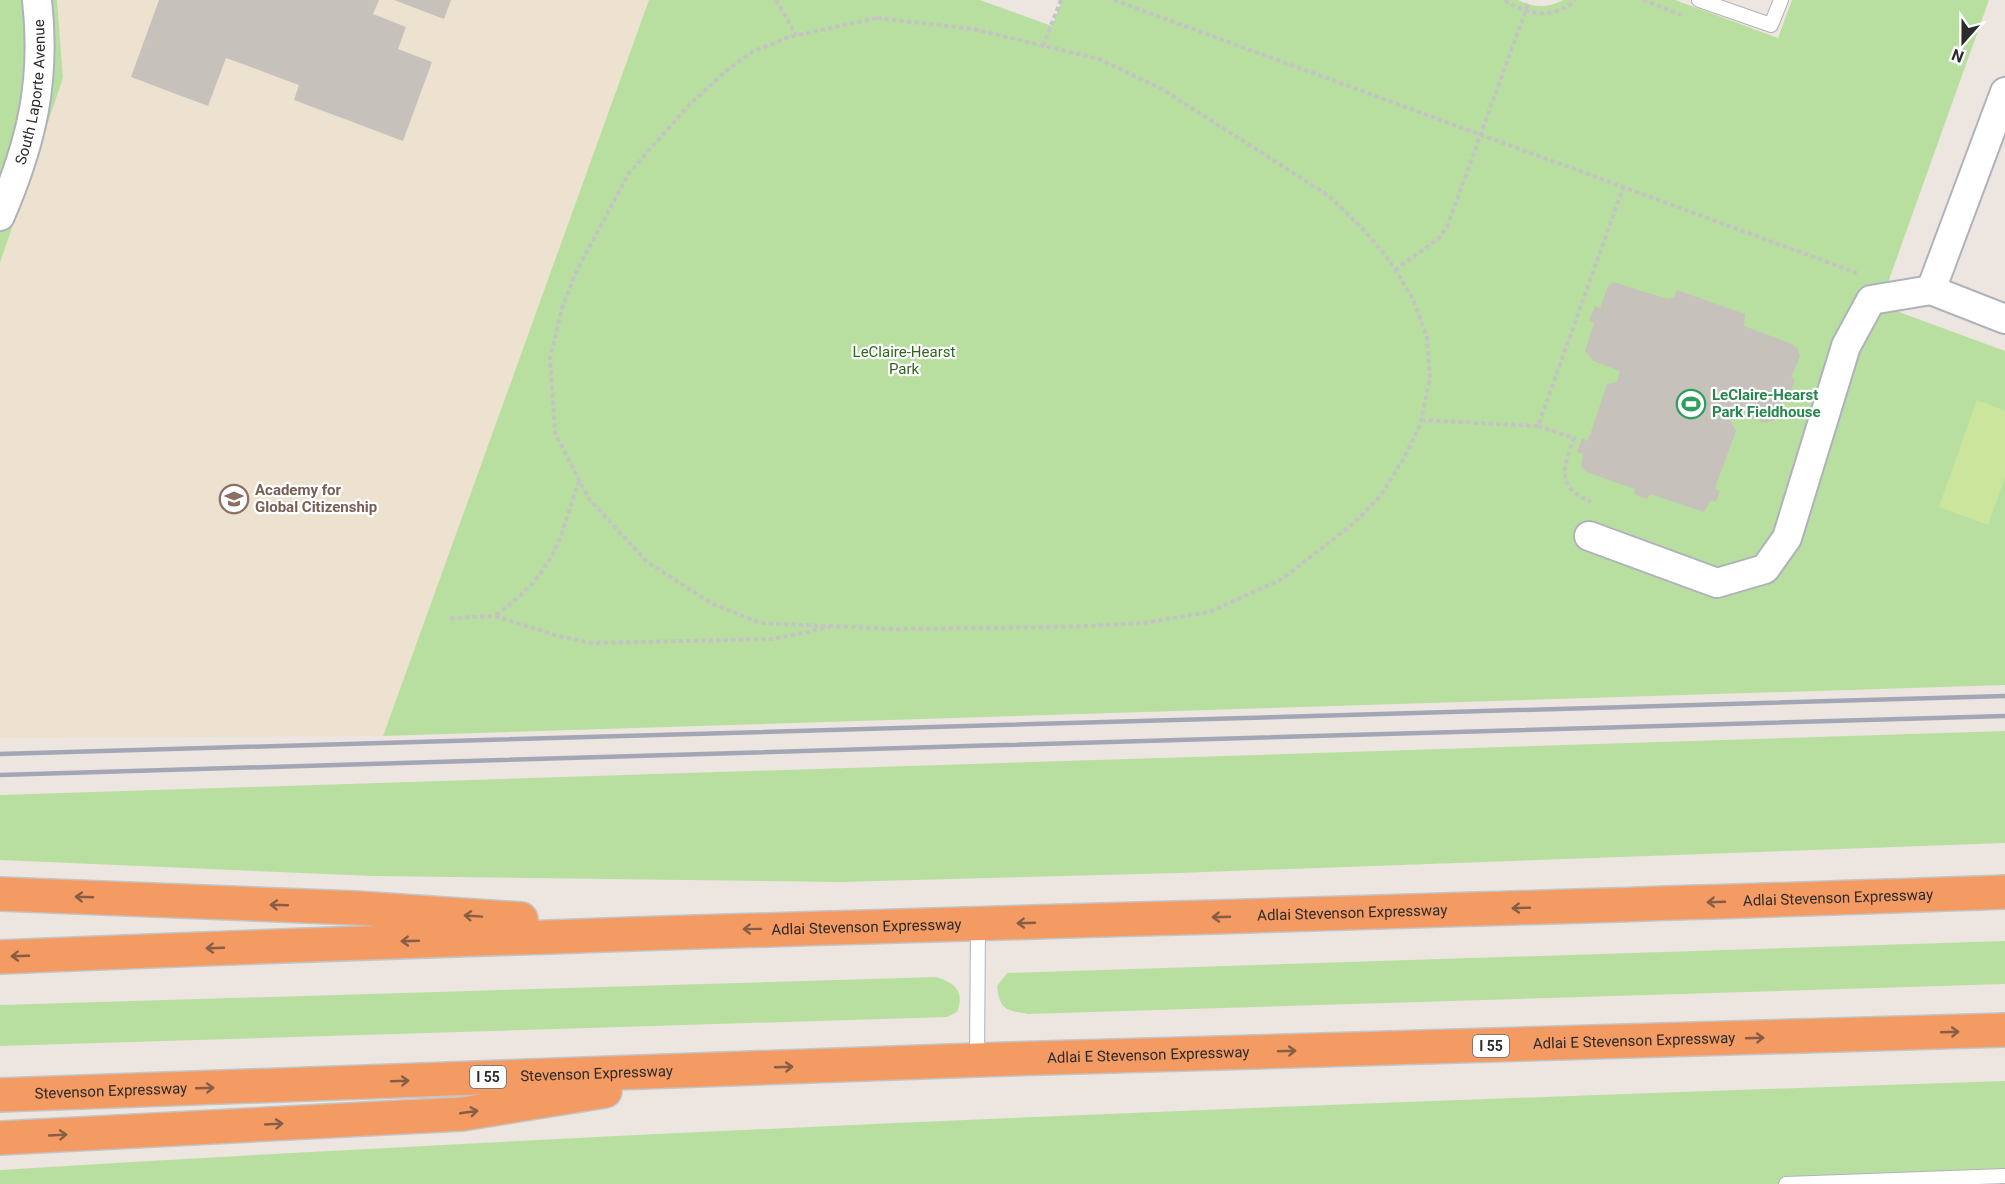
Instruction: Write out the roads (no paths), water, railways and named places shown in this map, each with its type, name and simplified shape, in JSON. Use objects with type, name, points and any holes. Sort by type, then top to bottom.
[{"type":"highway","name":"Adlai Stevenson Expressway","points":[[699,930],[978,924],[2005,892]]},
{"type":"highway","points":[[0,894],[356,908],[699,930]]},
{"type":"highway","points":[[0,957],[699,930]]},
{"type":"highway","name":"Adlai E Stevenson Expressway","points":[[976,1060],[2005,1030]]},
{"type":"highway","name":"Stevenson Expressway","points":[[0,1095],[976,1060]]},
{"type":"highway","points":[[0,1138],[462,1114],[742,1068]]},
{"type":"street","name":"South Laporte Avenue","points":[[0,216],[17,175],[38,96],[40,58],[37,0]]},
{"type":"street","points":[[1931,290],[2005,92]]},
{"type":"street","points":[[1589,536],[1717,584],[1765,569],[1787,538],[1846,346],[1871,300],[1931,290],[2005,318]]},
{"type":"lane","points":[[1699,0],[1772,25],[1781,0]]},
{"type":"lane","points":[[976,1060],[978,924]]},
{"type":"lane","points":[[1786,1184],[2005,1176]]},
{"type":"railway","points":[[0,754],[2005,696]]},
{"type":"railway","points":[[0,775],[2005,716]]},
{"type":"place","name":"LeClaire-Hearst Park Fieldhouse","points":[[1691,404]]},
{"type":"place","name":"Academy for Global Citizenship","points":[[234,499]]},
{"type":"park label","name":"LeClaire-Hearst Park","points":[[904,360]]}]
